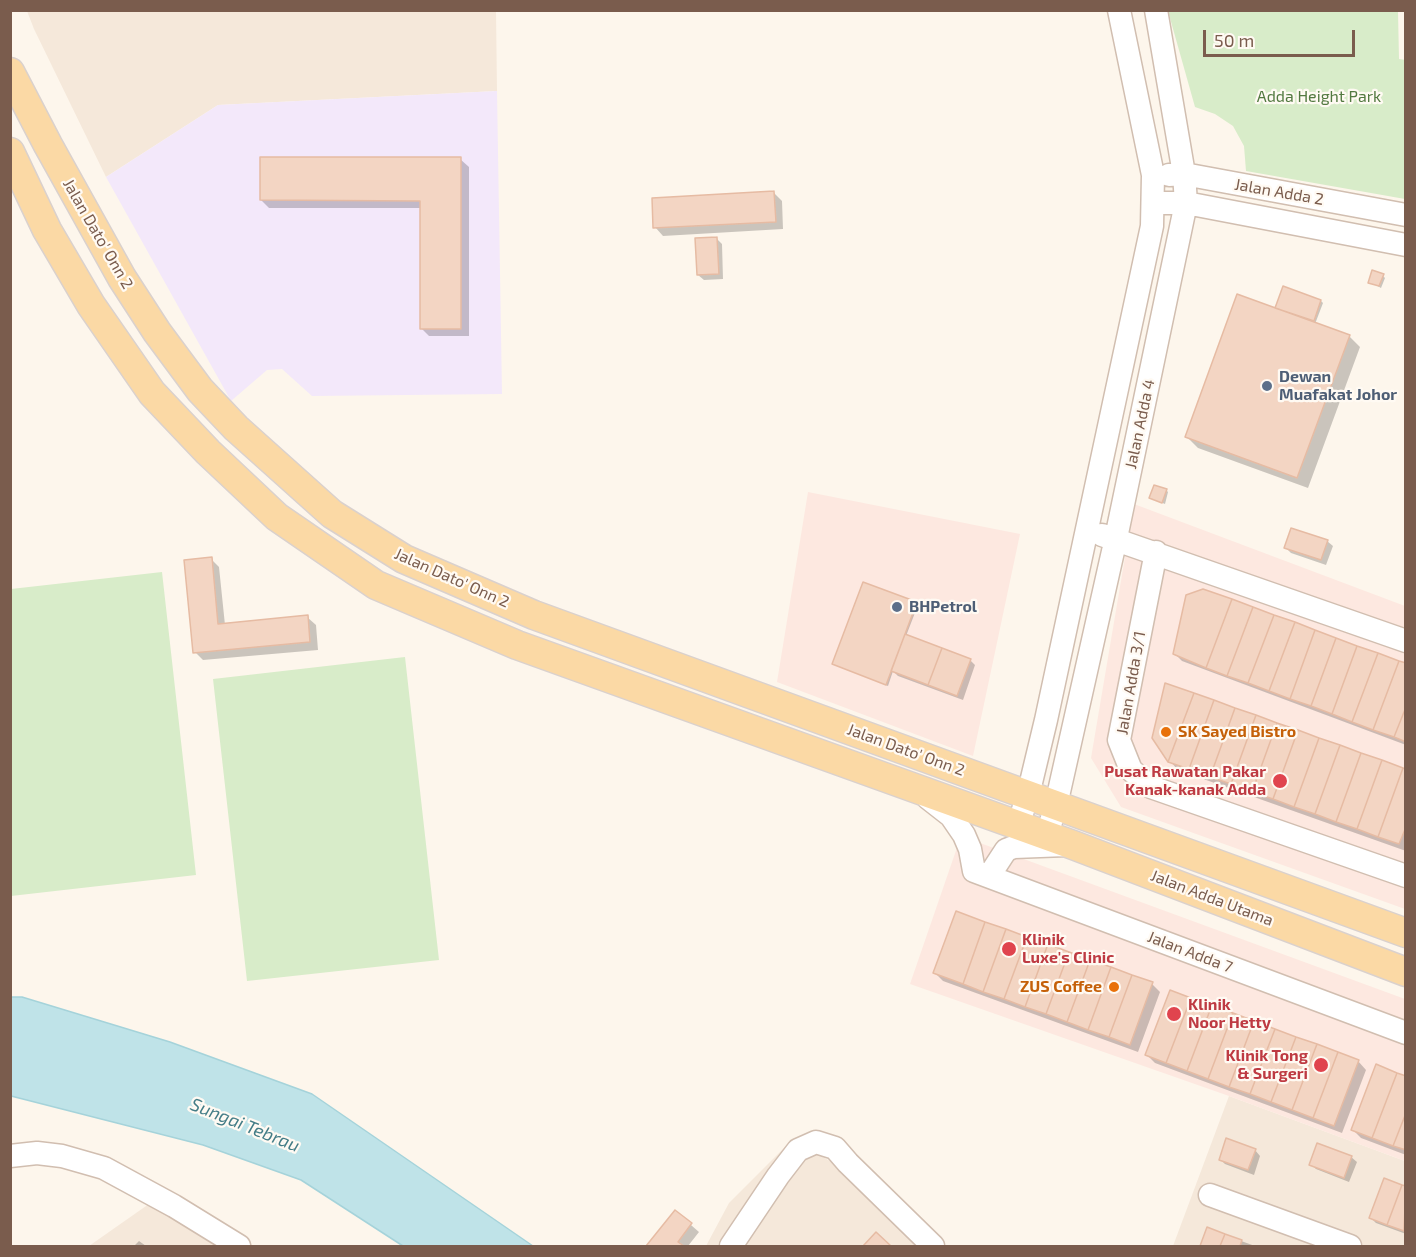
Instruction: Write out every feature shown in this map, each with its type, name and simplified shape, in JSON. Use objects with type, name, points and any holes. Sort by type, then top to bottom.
[{"type":"main road","name":"Jalan Dato' Onn 2","points":[[10,72],[122,278],[163,340],[200,390],[236,428],[332,514],[404,560],[534,615],[1028,795]]},
{"type":"main road","name":"Jalan Dato' Onn 2","points":[[10,152],[47,230],[74,277],[152,393],[208,452],[277,517],[376,585],[507,640],[1018,825]]},
{"type":"main road","name":"Jalan Adda Utama","points":[[1028,795],[1406,933]]},
{"type":"main road","name":"Jalan Adda Utama","points":[[1018,825],[1406,972]]},
{"type":"street","name":"Jalan Adda 4","points":[[1018,825],[1028,795],[1152,226],[1153,175],[1119,10]]},
{"type":"street","name":"Jalan Adda 4","points":[[1060,840],[1056,805],[1116,538],[1186,203],[1184,174],[1156,10]]},
{"type":"street","name":"Jalan Adda 2","points":[[1153,175],[1184,174],[1406,215]]},
{"type":"street","name":"Jalan Adda 2","points":[[1153,203],[1186,203],[1406,245]]},
{"type":"street","points":[[1173,264],[1187,236],[1199,223],[1212,218],[1262,218]]},
{"type":"street","points":[[1086,531],[1116,538],[1406,641]]},
{"type":"street","name":"Jalan Adda 3/1","points":[[1156,552],[1119,740],[1131,770],[1150,787],[1406,876]]},
{"type":"street","points":[[916,788],[951,816],[982,873],[1006,850],[1060,840]]},
{"type":"street","name":"Jalan Adda 7","points":[[982,873],[1406,1032]]},
{"type":"street","points":[[731,1246],[798,1150],[816,1142],[835,1148],[933,1246]]},
{"type":"street","points":[[10,1156],[37,1153],[62,1156],[104,1168],[174,1206],[239,1246]]},
{"type":"street","points":[[1210,1195],[1350,1246]]},
{"type":"shaded area","points":[[27,11],[496,11],[497,91],[218,105],[106,177]]},
{"type":"shaded area","points":[[497,91],[502,394],[312,396],[282,369],[267,370],[231,401],[106,177],[218,105]]},
{"type":"shaded area","points":[[808,492],[1020,534],[973,756],[777,682]]},
{"type":"shaded area","points":[[1134,504],[1405,606],[1405,909],[1121,807],[1091,758]]},
{"type":"shaded area","points":[[961,836],[1405,999],[1405,1161],[1229,1096],[910,984]]},
{"type":"shaded area","points":[[1229,1096],[1405,1161],[1405,1246],[1173,1246]]},
{"type":"shaded area","points":[[792,1140],[841,1167],[915,1246],[706,1246],[729,1203]]},
{"type":"shaded area","points":[[166,1192],[254,1246],[89,1246]]},
{"type":"green space","name":"Adda Height Park","points":[[1168,11],[1398,11],[1399,59],[1406,60],[1405,199],[1246,171],[1244,146],[1233,126],[1215,114],[1195,107]]},
{"type":"green space","points":[[162,572],[196,875],[11,896],[11,589]]},
{"type":"green space","points":[[405,657],[439,960],[247,981],[213,679]]},
{"type":"water","name":"Sungai Tebrau","points":[[10,997],[22,997],[170,1042],[312,1094],[533,1246],[403,1246],[301,1180],[203,1145],[11,1096]]},
{"type":"building","points":[[260,157],[461,157],[461,329],[420,329],[420,201],[260,200]]},
{"type":"building","points":[[774,191],[776,222],[653,228],[652,198]]},
{"type":"building","points":[[717,237],[719,274],[697,275],[695,238]]},
{"type":"building","points":[[1372,270],[1384,274],[1379,286],[1368,283]]},
{"type":"building","points":[[1283,286],[1321,300],[1314,321],[1275,308]]},
{"type":"building","name":"Dewan Muafakat Johor","points":[[1237,294],[1350,335],[1297,478],[1185,437]]},
{"type":"building","points":[[1154,485],[1167,489],[1162,503],[1149,498]]},
{"type":"building","points":[[1291,528],[1328,540],[1321,560],[1284,548]]},
{"type":"building","points":[[212,557],[218,624],[308,615],[310,642],[193,653],[184,560]]},
{"type":"building","points":[[863,582],[917,602],[886,685],[832,664]]},
{"type":"building","points":[[1203,589],[1232,599],[1206,668],[1173,654],[1186,595]]},
{"type":"building","points":[[1232,599],[1253,607],[1227,676],[1206,668]]},
{"type":"building","points":[[1253,607],[1274,615],[1248,683],[1227,676]]},
{"type":"building","points":[[1274,615],[1295,622],[1269,691],[1248,683]]},
{"type":"building","points":[[1295,622],[1315,630],[1290,699],[1269,691]]},
{"type":"building","points":[[1315,630],[1336,638],[1311,706],[1290,699]]},
{"type":"building","points":[[905,634],[942,648],[928,685],[891,671]]},
{"type":"building","points":[[1336,638],[1357,646],[1332,714],[1311,706]]},
{"type":"building","points":[[1357,646],[1378,653],[1352,722],[1332,714]]},
{"type":"building","points":[[942,648],[971,659],[957,696],[928,685]]},
{"type":"building","points":[[1378,653],[1399,661],[1373,730],[1352,722]]},
{"type":"building","points":[[1399,661],[1406,663],[1406,707],[1394,737],[1373,730]]},
{"type":"building","points":[[1165,683],[1194,693],[1168,762],[1152,738]]},
{"type":"building","points":[[1194,693],[1214,700],[1189,769],[1168,762]]},
{"type":"building","points":[[1214,700],[1235,708],[1210,777],[1189,769]]},
{"type":"building","points":[[1406,707],[1406,742],[1394,737]]},
{"type":"building","points":[[1235,708],[1256,715],[1231,784],[1210,777]]},
{"type":"building","points":[[1256,715],[1277,723],[1252,792],[1231,784]]},
{"type":"building","points":[[1277,723],[1298,730],[1273,799],[1252,792]]},
{"type":"building","points":[[1298,730],[1319,738],[1294,807],[1273,799]]},
{"type":"building","points":[[1319,738],[1340,745],[1315,814],[1294,807]]},
{"type":"building","points":[[1340,745],[1361,753],[1336,822],[1315,814]]},
{"type":"building","points":[[1361,753],[1382,760],[1357,829],[1336,822]]},
{"type":"building","points":[[1382,760],[1403,768],[1378,837],[1357,829]]},
{"type":"building","points":[[1403,768],[1406,769],[1406,827],[1399,844],[1378,837]]},
{"type":"building","points":[[956,911],[985,922],[963,984],[933,973]]},
{"type":"building","points":[[985,922],[1006,929],[983,992],[963,984]]},
{"type":"building","points":[[1006,929],[1027,937],[1004,999],[983,992]]},
{"type":"building","points":[[1027,937],[1048,944],[1025,1007],[1004,999]]},
{"type":"building","points":[[1048,944],[1069,952],[1046,1014],[1025,1007]]},
{"type":"building","points":[[1069,952],[1090,960],[1067,1022],[1046,1014]]},
{"type":"building","points":[[1090,960],[1111,967],[1088,1030],[1067,1022]]},
{"type":"building","points":[[1111,967],[1132,975],[1109,1037],[1088,1030]]},
{"type":"building","points":[[1132,975],[1153,982],[1130,1045],[1109,1037]]},
{"type":"building","points":[[1170,990],[1191,998],[1166,1063],[1145,1055]]},
{"type":"building","points":[[1191,998],[1212,1005],[1187,1071],[1166,1063]]},
{"type":"building","points":[[1212,1005],[1233,1013],[1208,1079],[1187,1071]]},
{"type":"building","points":[[1233,1013],[1254,1021],[1229,1087],[1208,1079]]},
{"type":"building","points":[[1254,1021],[1275,1029],[1250,1094],[1229,1087]]},
{"type":"building","points":[[1275,1029],[1296,1037],[1271,1102],[1250,1094]]},
{"type":"building","points":[[1296,1037],[1317,1044],[1292,1110],[1271,1102]]},
{"type":"building","points":[[1317,1044],[1338,1052],[1313,1118],[1292,1110]]},
{"type":"building","points":[[1338,1052],[1359,1060],[1334,1126],[1313,1118]]},
{"type":"building","points":[[1376,1064],[1397,1073],[1372,1138],[1351,1130]]},
{"type":"building","points":[[1397,1073],[1406,1076],[1406,1113],[1393,1146],[1372,1138]]},
{"type":"building","points":[[1406,1113],[1406,1150],[1393,1146]]},
{"type":"building","points":[[1226,1138],[1256,1149],[1248,1170],[1219,1160]]},
{"type":"building","points":[[1317,1143],[1352,1156],[1344,1178],[1309,1165]]},
{"type":"building","points":[[1384,1178],[1402,1185],[1387,1225],[1369,1218]]},
{"type":"building","points":[[1402,1185],[1406,1186],[1404,1231],[1387,1225]]},
{"type":"building","points":[[675,1210],[692,1223],[678,1242],[684,1246],[646,1246]]},
{"type":"building","points":[[1207,1227],[1225,1234],[1220,1246],[1200,1246]]},
{"type":"building","points":[[876,1232],[891,1246],[863,1246]]},
{"type":"building","points":[[1225,1234],[1242,1240],[1240,1246],[1220,1246]]},
{"type":"place","name":"Dewan Muafakat Johor","points":[[1267,386]]},
{"type":"place","name":"BHPetrol","points":[[897,607]]},
{"type":"place","name":"SK Sayed Bistro","points":[[1166,732]]},
{"type":"place","name":"Pusat Rawatan Pakar Kanak-kanak Adda","points":[[1280,781]]},
{"type":"place","name":"Klinik Luxe's Clinic","points":[[1009,949]]},
{"type":"place","name":"ZUS Coffee","points":[[1114,987]]},
{"type":"place","name":"Klinik Noor Hetty","points":[[1174,1014]]},
{"type":"place","name":"Klinik Tong & Surgeri","points":[[1321,1065]]}]
